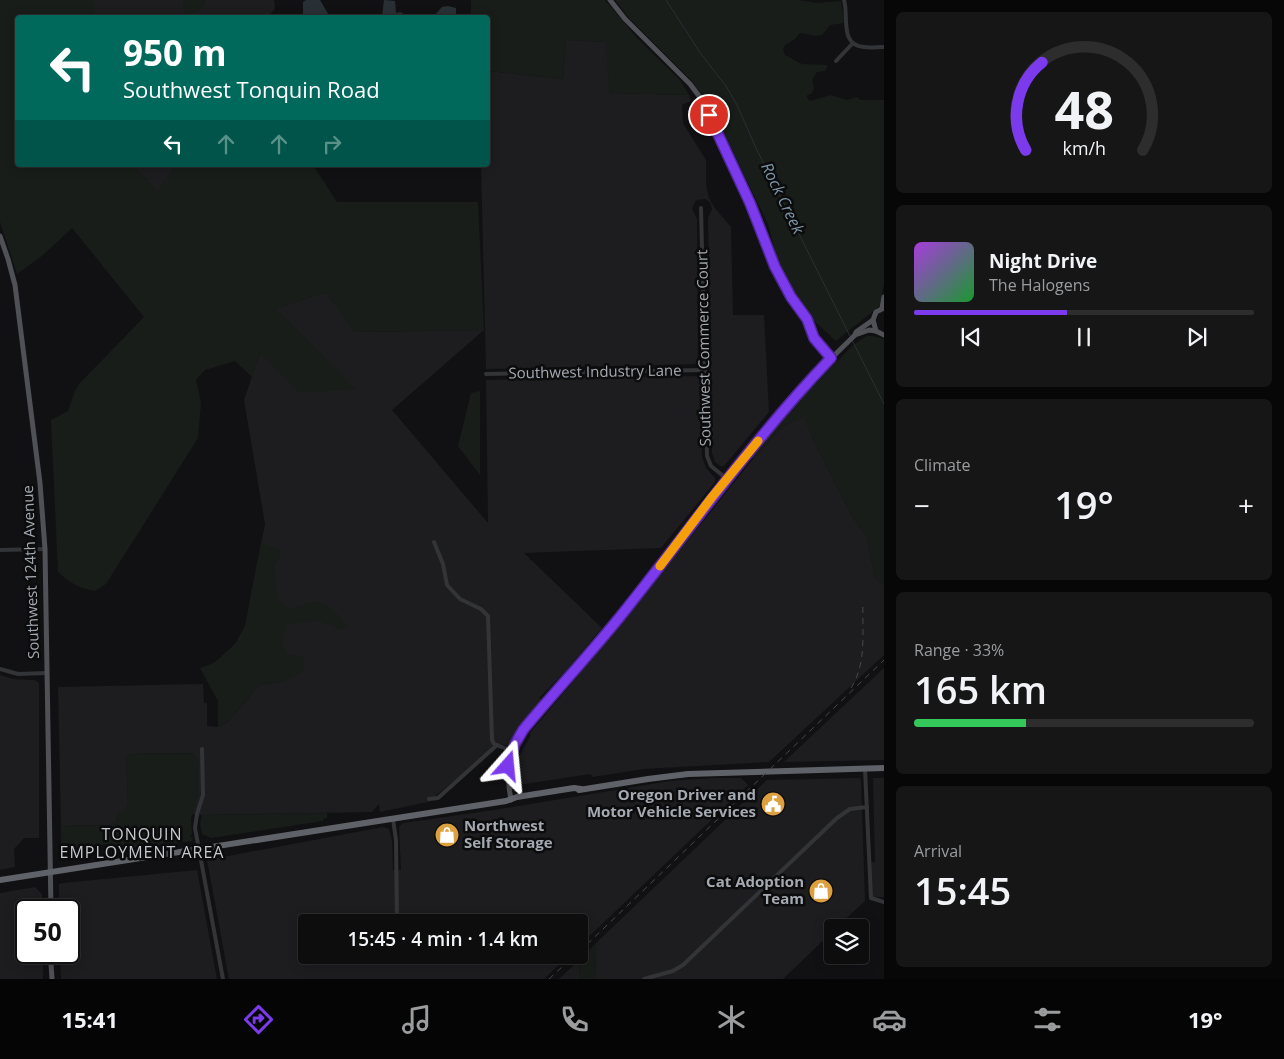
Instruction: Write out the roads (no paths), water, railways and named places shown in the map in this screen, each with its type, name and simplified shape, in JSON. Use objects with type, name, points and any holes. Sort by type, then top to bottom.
[{"type":"highway","points":[[0,880],[393,819],[574,788],[581,789],[688,774],[884,768]]},
{"type":"main road","points":[[610,0],[625,19],[690,84],[702,100],[750,203],[775,267],[791,297],[807,319],[814,338],[831,358]]},
{"type":"main road","name":"Southwest 124th Avenue","points":[[0,236],[14,285],[40,484],[45,550],[50,899]]},
{"type":"main road","points":[[876,331],[873,320],[874,315],[883,308],[884,297]]},
{"type":"main road","points":[[511,800],[508,776],[512,751],[523,730],[615,622],[783,410],[856,332],[873,320]]},
{"type":"main road","points":[[855,335],[869,330],[884,335]]},
{"type":"main road","points":[[51,964],[52,979]]},
{"type":"street","points":[[844,0],[846,31],[852,44],[863,47],[884,47]]},
{"type":"street","points":[[836,61],[852,44]]},
{"type":"street","name":"Southwest Commerce Court","points":[[701,208],[706,456],[711,466],[727,479]]},
{"type":"street","name":"Southwest Industry Lane","points":[[486,374],[705,370]]},
{"type":"street","points":[[434,542],[443,564],[447,584],[460,599],[481,609],[488,616],[492,740],[494,744],[512,751]]},
{"type":"street","points":[[0,550],[45,550]]},
{"type":"street","points":[[0,669],[18,674],[47,673]]},
{"type":"street","points":[[429,799],[438,798],[497,745]]},
{"type":"street","points":[[202,749],[203,795],[195,823],[223,979]]},
{"type":"street","points":[[866,769],[871,898],[884,902]]},
{"type":"street","points":[[644,979],[673,971],[683,966],[837,818],[850,809],[867,807]]},
{"type":"street","points":[[393,819],[396,840],[397,914]]},
{"type":"waterway","name":"Rock Creek","points":[[666,0],[701,54],[726,86],[737,105],[756,148],[850,336]]},
{"type":"waterway","name":"Rock Creek","points":[[852,340],[884,404]]},
{"type":"railway","points":[[851,688],[862,658],[863,604]]},
{"type":"railway","points":[[588,943],[884,660]]},
{"type":"railway","points":[[549,979],[565,964]]},
{"type":"place","name":"Oregon Driver and Motor Vehicle Services","points":[[773,804]]},
{"type":"place","name":"Northwest Self Storage","points":[[447,835]]},
{"type":"place","name":"Cat Adoption Team","points":[[821,891]]},
{"type":"district","name":"TONQUIN EMPLOYMENT AREA","points":[[142,843]]}]
